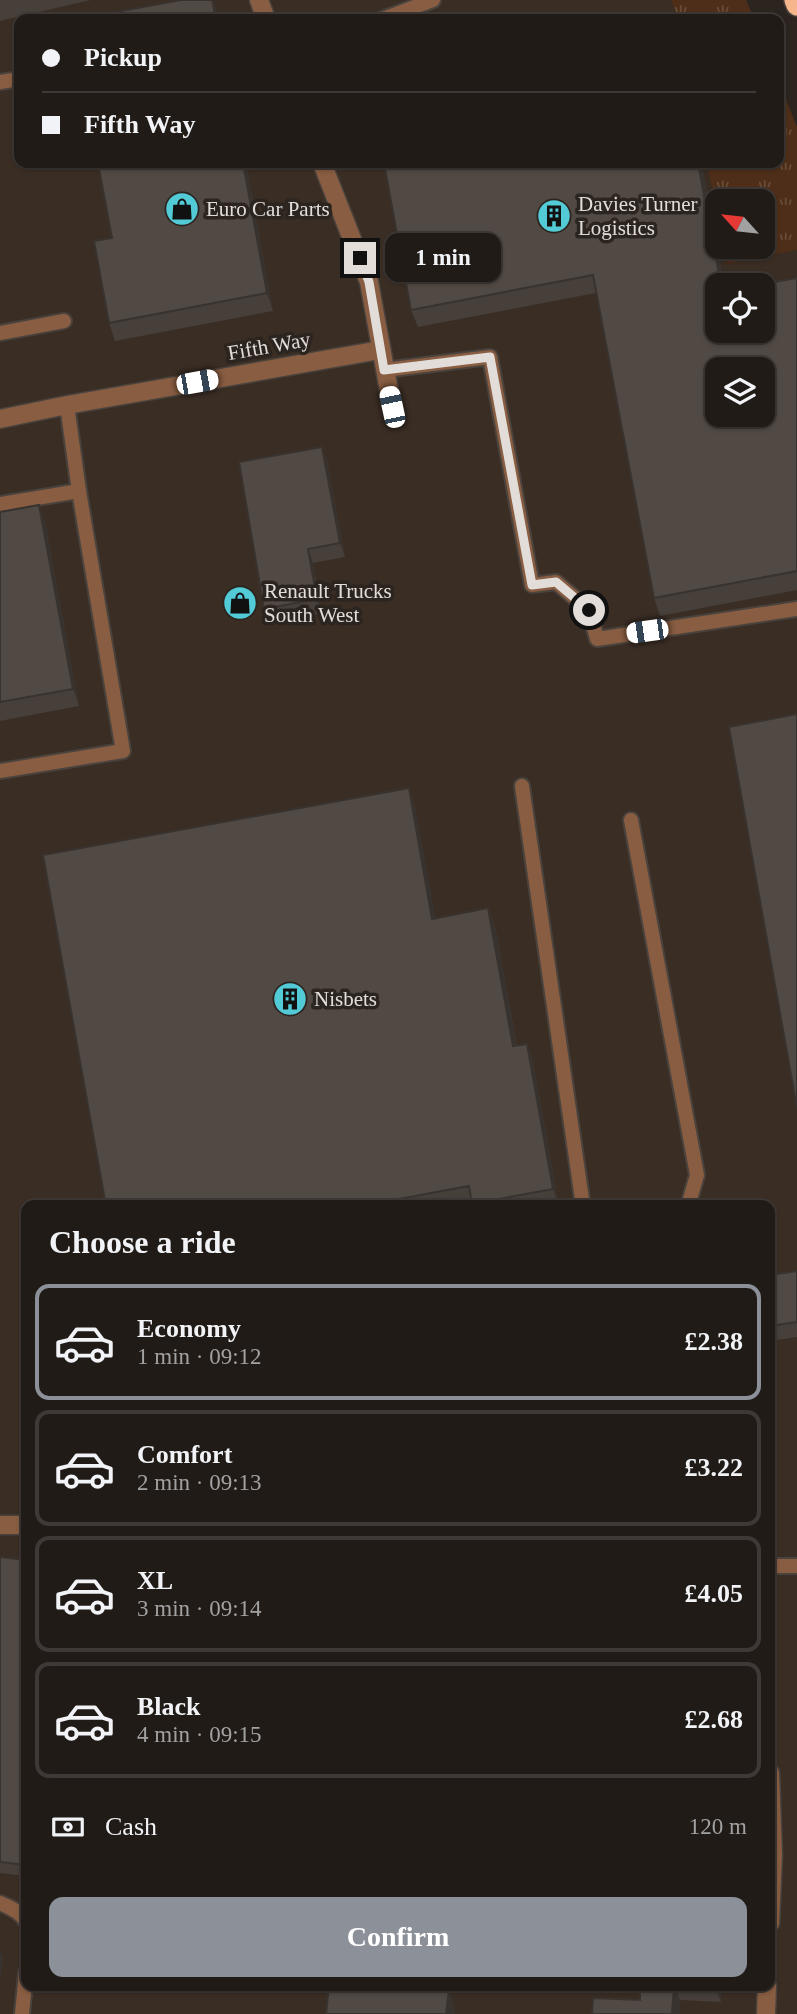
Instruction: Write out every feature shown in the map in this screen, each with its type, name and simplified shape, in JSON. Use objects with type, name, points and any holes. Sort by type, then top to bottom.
[{"type":"highway","points":[[795,0],[797,5]]},
{"type":"street","points":[[324,168],[369,282],[392,407]]},
{"type":"street","name":"Fifth Way","points":[[0,419],[380,350]]},
{"type":"street","points":[[0,1525],[21,1525]]},
{"type":"street","points":[[766,2014],[767,1991]]},
{"type":"lane","points":[[396,14],[433,0]]},
{"type":"lane","points":[[0,332],[64,321]]},
{"type":"lane","points":[[384,370],[490,357],[532,585],[556,582],[589,610],[597,639],[797,609]]},
{"type":"lane","points":[[0,771],[123,751],[67,405]]},
{"type":"lane","points":[[0,504],[79,491]]},
{"type":"lane","points":[[522,786],[582,1200]]},
{"type":"lane","points":[[631,820],[697,1175],[690,1200]]},
{"type":"lane","points":[[775,1566],[797,1566]]},
{"type":"lane","points":[[0,1903],[21,1916]]},
{"type":"lane","points":[[22,2014],[24,1991]]},
{"type":"shaded area","points":[[0,0],[671,0],[676,14],[14,14],[14,168],[708,168],[712,189],[705,189],[705,259],[726,259],[727,264],[752,259],[775,259],[775,254],[797,250],[797,2014],[0,2014]]},
{"type":"green space","points":[[671,0],[746,0],[752,14],[676,14]]},
{"type":"green space","points":[[784,94],[797,127],[797,250],[775,254],[775,189],[712,189],[708,168],[784,168]]},
{"type":"green space","points":[[726,259],[752,259],[727,264]]},
{"type":"building","points":[[181,0],[212,0],[215,14],[105,14]]},
{"type":"building","name":"Euro Car Parts","points":[[99,168],[244,168],[267,293],[109,323],[94,241],[112,238]]},
{"type":"building","points":[[385,168],[699,168],[705,200],[705,259],[716,259],[719,273],[705,273],[705,343],[775,343],[775,282],[797,278],[797,571],[654,598],[593,275],[411,310]]},
{"type":"building","points":[[322,447],[340,543],[308,549],[317,599],[264,609],[239,462]]},
{"type":"building","points":[[39,505],[73,689],[0,702],[0,512]]},
{"type":"building","points":[[797,714],[797,1108],[729,727]]},
{"type":"building","name":"Nisbets","points":[[409,788],[432,919],[488,908],[513,1046],[527,1044],[553,1189],[494,1200],[471,1200],[469,1186],[394,1200],[105,1200],[43,855]]},
{"type":"building","points":[[797,1271],[797,1322],[775,1325],[775,1274]]},
{"type":"building","points":[[0,1557],[21,1559],[21,1864],[0,1862]]},
{"type":"building","points":[[328,1991],[449,1991],[446,2014],[326,2014]]},
{"type":"building","points":[[640,1991],[674,1991],[672,2014],[592,2014],[593,1998],[640,2000]]},
{"type":"place","name":"Euro Car Parts","points":[[182,209]]},
{"type":"place","name":"Davies Turner Logistics","points":[[554,216]]},
{"type":"place","name":"Renault Trucks South West","points":[[240,603]]},
{"type":"place","name":"Nisbets","points":[[290,999]]},
{"type":"route","points":[[360,258],[369,282],[384,370],[490,357],[532,585],[556,582],[589,610]]}]
